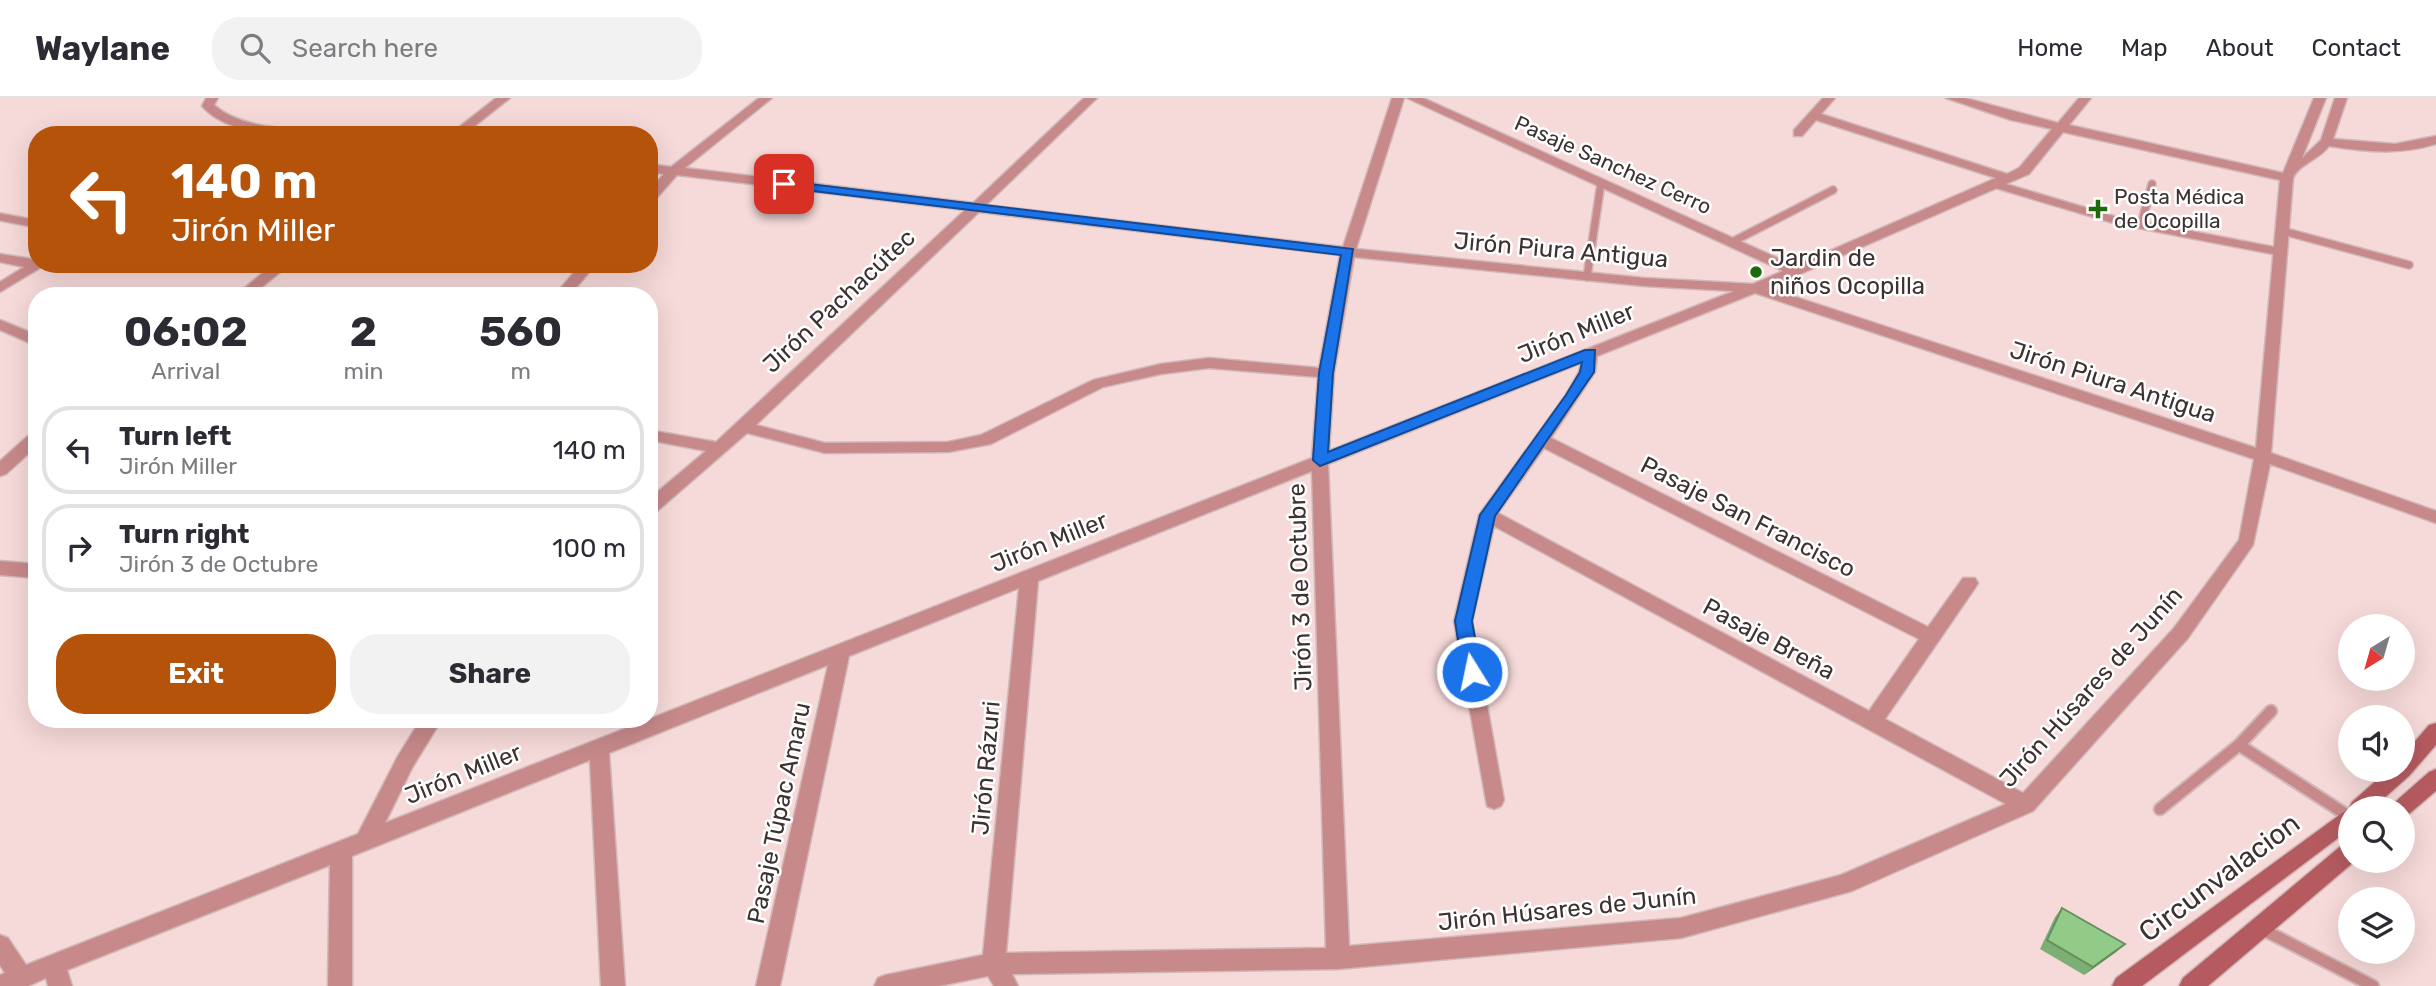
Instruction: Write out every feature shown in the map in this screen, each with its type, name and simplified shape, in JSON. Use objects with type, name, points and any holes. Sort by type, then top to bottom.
[{"type":"street","points":[[212,98],[208,106],[224,118],[262,126]]},
{"type":"street","points":[[467,126],[504,98]]},
{"type":"street","points":[[658,188],[674,171],[766,98]]},
{"type":"street","name":"Jirón Pachacútec","points":[[658,501],[744,427],[1091,98]]},
{"type":"street","name":"Jirón 3 de Octubre","points":[[1338,958],[1320,460],[1326,373],[1348,252],[1398,98]]},
{"type":"street","name":"Pasaje Sanchez Cerro","points":[[1413,98],[1795,271]]},
{"type":"street","points":[[1798,133],[1829,98]]},
{"type":"street","points":[[1952,98],[2064,127],[2290,172],[2310,160],[2327,142],[2340,98]]},
{"type":"street","name":"Jirón Miller","points":[[658,724],[1755,288],[2024,171],[2064,127],[2085,98]]},
{"type":"street","name":"Jirón Húsares de Junín","points":[[886,986],[994,964],[1338,958],[1681,928],[1844,884],[2026,805],[2181,633],[2247,541],[2263,456],[2290,172],[2320,98]]},
{"type":"street","points":[[1815,116],[2001,181]]},
{"type":"street","points":[[2333,129],[2394,150]]},
{"type":"street","points":[[2327,142],[2375,150],[2394,150],[2411,149],[2436,140]]},
{"type":"street","name":"Jirón Piura Antigua","points":[[658,169],[1348,252],[1587,277],[1755,288],[2263,456],[2436,517]]},
{"type":"street","points":[[0,258],[28,263]]},
{"type":"street","points":[[0,288],[28,271]]},
{"type":"street","points":[[253,287],[271,273]]},
{"type":"street","points":[[569,287],[581,273]]},
{"type":"street","points":[[0,324],[28,337]]},
{"type":"street","points":[[1494,800],[1463,621],[1488,515],[1587,372],[1590,354]]},
{"type":"street","points":[[744,427],[825,448],[948,447],[985,440],[1098,383],[1161,369],[1209,363],[1326,373]]},
{"type":"street","points":[[658,437],[718,448]]},
{"type":"street","name":"Pasaje San Francisco","points":[[1542,440],[1931,638]]},
{"type":"street","points":[[0,470],[28,445]]},
{"type":"street","name":"Pasaje Breña","points":[[1488,515],[2026,805]]},
{"type":"street","points":[[0,568],[28,570]]},
{"type":"street","name":"Jirón Rázuri","points":[[994,964],[1030,576]]},
{"type":"street","points":[[1872,722],[1969,583]]},
{"type":"street","name":"Pasaje Túpac Amaru","points":[[768,986],[841,651]]},
{"type":"street","points":[[366,839],[405,762],[426,728]]},
{"type":"street","name":"Jirón Miller","points":[[11,982],[647,728]]},
{"type":"street","points":[[2415,754],[2436,731]]},
{"type":"street","points":[[599,747],[613,986]]},
{"type":"street","points":[[2372,796],[2388,782]]},
{"type":"street","points":[[2415,798],[2434,784]]},
{"type":"street","name":"Circunvalacion","points":[[2124,986],[2338,826]]},
{"type":"street","points":[[341,849],[341,986]]},
{"type":"street","points":[[2191,986],[2338,862]]},
{"type":"street","points":[[0,945],[11,982]]},
{"type":"street","points":[[53,963],[60,986]]},
{"type":"street","points":[[994,964],[1006,986]]},
{"type":"lane","points":[[2001,181],[2141,225],[2282,242],[2409,265]]},
{"type":"lane","points":[[1587,277],[1601,183]]},
{"type":"lane","points":[[2141,225],[2151,184]]},
{"type":"lane","points":[[1732,242],[1833,190]]},
{"type":"lane","points":[[0,217],[28,222]]},
{"type":"lane","points":[[2160,809],[2239,745],[2272,711]]},
{"type":"lane","points":[[2239,745],[2338,809]]},
{"type":"lane","points":[[2260,928],[2373,986]]},
{"type":"building","points":[[2062,908],[2125,944],[2093,967],[2047,940]]},
{"type":"place","name":"Posta Médica de Ocopilla","points":[[2098,209]]},
{"type":"place","name":"Jardin de niños Ocopilla","points":[[1756,272]]},
{"type":"route","points":[[784,184],[1348,252],[1326,373],[1320,460],[1590,354],[1587,372],[1572,397],[1488,515],[1463,621],[1472,672]]}]
